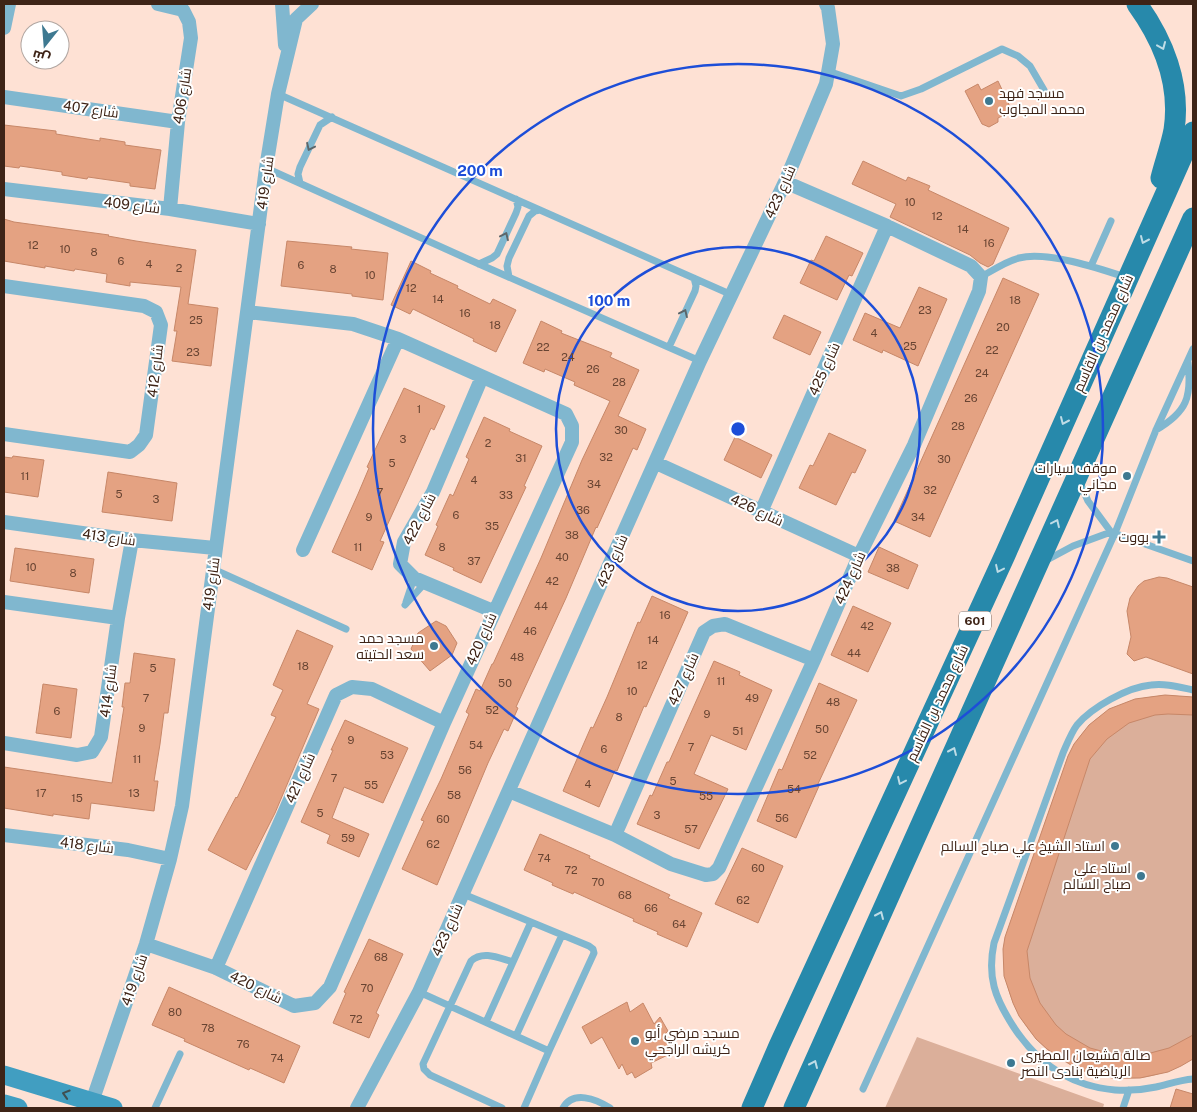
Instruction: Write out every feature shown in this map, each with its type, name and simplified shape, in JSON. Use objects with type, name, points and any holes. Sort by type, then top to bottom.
[{"type":"main road","points":[[1137,4],[1147,17],[1161,43],[1172,73],[1175,104],[1174,130],[1160,182],[1155,217]]},
{"type":"main road","name":"شارع محمد بن القاسم","points":[[752,1108],[1005,555],[1193,132]]},
{"type":"main road","name":"601","points":[[794,1108],[1193,218]]},
{"type":"main road","points":[[1174,260],[1193,234]]},
{"type":"street","points":[[4,28],[8,4]]},
{"type":"street","name":"شارع 406","points":[[158,4],[183,10],[189,22],[191,38],[178,122],[170,209]]},
{"type":"street","name":"شارع 419","points":[[282,4],[286,56]]},
{"type":"street","name":"شارع 419","points":[[92,1102],[146,944],[170,859],[182,806],[266,168],[278,94],[296,19],[312,4]]},
{"type":"street","name":"شارع 423","points":[[357,1108],[419,992],[700,361],[785,182],[826,84],[834,44],[826,4]]},
{"type":"street","name":"شارع 407","points":[[4,97],[178,122]]},
{"type":"street","points":[[785,182],[887,226],[971,266],[981,277]]},
{"type":"street","name":"شارع 409","points":[[4,189],[170,209],[259,224]]},
{"type":"street","name":"شارع 425","points":[[762,512],[887,226]]},
{"type":"street","name":"شارع 424","points":[[509,791],[615,835],[671,864],[706,876],[713,874],[719,868],[814,660],[859,556],[914,445],[979,291],[981,277]]},
{"type":"street","name":"شارع 412","points":[[4,286],[144,306],[156,312],[161,325],[146,435],[139,445],[130,452],[4,434]]},
{"type":"street","name":"شارع 420","points":[[146,944],[216,968],[294,1006],[316,1003],[330,987],[493,611],[572,442],[572,426],[566,414],[398,339],[353,324],[248,312]]},
{"type":"street","points":[[304,550],[398,339]]},
{"type":"street","name":"شارع 422","points":[[482,377],[433,492],[404,542],[400,564],[420,581],[493,611]]},
{"type":"street","name":"شارع 426","points":[[656,463],[859,556]]},
{"type":"street","name":"شارع 413","points":[[4,522],[132,540],[215,548]]},
{"type":"street","name":"شارع 414","points":[[4,743],[77,755],[92,752],[101,737],[118,618],[132,540]]},
{"type":"street","points":[[4,602],[118,618]]},
{"type":"street","name":"شارع 427","points":[[615,835],[704,632],[713,626],[725,624],[814,660]]},
{"type":"street","name":"شارع 421","points":[[216,968],[336,695],[352,687],[372,689],[444,723]]},
{"type":"street","name":"شارع 418","points":[[4,835],[128,850],[170,859]]},
{"type":"street","points":[[4,1075],[113,1108]]},
{"type":"street","points":[[4,1104],[18,1108]]},
{"type":"lane","points":[[828,71],[901,96],[1002,49],[1018,56],[1030,66],[1044,90]]},
{"type":"lane","points":[[278,94],[733,295]]},
{"type":"lane","points":[[300,183],[298,174],[300,167],[320,125],[332,118]]},
{"type":"lane","points":[[266,168],[700,361]]},
{"type":"lane","points":[[479,264],[497,254],[516,213],[518,207],[516,199]]},
{"type":"lane","points":[[508,277],[507,266],[509,258],[529,216],[535,211],[540,210]]},
{"type":"lane","points":[[1091,266],[1111,221]]},
{"type":"lane","points":[[981,277],[1018,258],[1030,256],[1091,266],[1128,278]]},
{"type":"lane","points":[[668,347],[695,291],[694,278]]},
{"type":"lane","points":[[864,1089],[1113,533],[1156,430],[1193,349]]},
{"type":"lane","points":[[1156,430],[1176,417],[1185,404],[1189,387],[1188,360]]},
{"type":"lane","points":[[1078,475],[1088,501],[1113,533],[1193,561]]},
{"type":"lane","points":[[1035,569],[1073,546],[1113,533]]},
{"type":"lane","points":[[213,569],[346,629]]},
{"type":"lane","points":[[1193,690],[1171,685],[1150,685],[1135,688],[1115,697],[1098,708],[1075,727],[1063,753],[994,944],[991,974],[999,1003],[1025,1044],[1058,1072],[1100,1088],[1129,1090],[1193,1079]]},
{"type":"lane","points":[[463,894],[593,949],[594,953],[524,1108]]},
{"type":"lane","points":[[486,1022],[531,922]]},
{"type":"lane","points":[[516,1036],[562,935]]},
{"type":"lane","points":[[502,1108],[430,1075],[424,1069],[425,1060],[471,961],[475,957],[485,955],[513,962]]},
{"type":"lane","points":[[419,992],[549,1051]]},
{"type":"lane","points":[[154,1108],[180,1054]]},
{"type":"lane","points":[[1123,1108],[1129,1090]]},
{"type":"lane","points":[[562,1108],[575,1098],[586,1097],[610,1108]]},
{"type":"shaded area","name":"استاد الشيخ علي صباح السالم","points":[[1165,695],[1193,697],[1193,1059],[1154,1075],[1140,1078],[1110,1077],[1083,1070],[1058,1058],[1037,1040],[1021,1018],[1009,993],[1004,966],[1005,937],[1068,756],[1076,741],[1096,719],[1108,711],[1134,700]]},
{"type":"shaded area","points":[[917,1037],[1104,1104],[1103,1108],[885,1108]]},
{"type":"building","name":"مسجد فهد محمد المجاوب","points":[[998,81],[1012,111],[998,118],[998,122],[989,127],[982,124],[965,91],[978,84],[981,90]]},
{"type":"building","points":[[4,125],[56,131],[56,134],[100,141],[100,138],[125,142],[125,145],[161,150],[155,189],[130,186],[130,183],[62,175],[62,172],[20,166],[19,168],[4,166]]},
{"type":"building","points":[[863,161],[906,181],[908,177],[930,186],[928,190],[1009,228],[993,264],[988,267],[970,255],[890,217],[896,204],[852,184]]},
{"type":"building","points":[[4,219],[196,250],[188,304],[218,308],[211,366],[172,361],[177,331],[174,331],[181,287],[130,282],[130,286],[106,282],[107,274],[45,266],[45,268],[4,261]]},
{"type":"building","points":[[826,236],[863,253],[852,276],[849,275],[837,300],[800,283],[811,260],[814,261]]},
{"type":"building","points":[[287,241],[352,247],[351,249],[388,253],[383,300],[352,296],[352,294],[281,286]]},
{"type":"building","points":[[411,261],[431,271],[430,273],[458,286],[457,288],[490,304],[493,299],[516,310],[496,352],[413,309],[410,314],[391,305]]},
{"type":"building","points":[[1003,278],[1039,294],[930,537],[894,521]]},
{"type":"building","points":[[919,287],[947,299],[918,366],[883,350],[882,353],[853,340],[865,313],[900,328]]},
{"type":"building","points":[[784,315],[821,332],[810,355],[773,338]]},
{"type":"building","points":[[541,321],[562,331],[561,333],[612,353],[610,357],[639,370],[618,416],[646,429],[637,450],[633,448],[596,527],[516,707],[518,708],[508,731],[504,729],[488,763],[437,885],[402,869],[424,821],[421,820],[469,714],[466,712],[476,689],[480,691],[493,664],[541,558],[582,460],[610,401],[574,385],[575,382],[545,369],[544,372],[523,363]]},
{"type":"building","points":[[404,388],[445,406],[434,430],[431,428],[380,541],[384,542],[372,570],[332,552],[369,468],[367,467]]},
{"type":"building","points":[[484,417],[542,446],[524,486],[526,487],[481,583],[425,555],[450,494],[453,496],[469,459],[466,457]]},
{"type":"building","points":[[829,433],[866,450],[855,473],[852,472],[836,505],[799,488],[810,465],[813,466]]},
{"type":"building","points":[[735,437],[772,455],[761,478],[724,460]]},
{"type":"building","points":[[13,456],[44,460],[38,497],[4,492],[4,457],[12,458]]},
{"type":"building","points":[[108,472],[177,483],[172,521],[102,512]]},
{"type":"building","points":[[879,547],[918,565],[908,589],[868,572]]},
{"type":"building","points":[[15,548],[94,559],[89,593],[10,581]]},
{"type":"building","points":[[1159,577],[1193,587],[1193,674],[1146,657],[1134,661],[1127,654],[1131,637],[1127,611],[1130,598],[1144,581]]},
{"type":"building","points":[[652,596],[688,612],[599,807],[563,791],[591,727],[593,728],[607,697],[638,622],[640,623]]},
{"type":"building","points":[[853,606],[891,623],[868,672],[831,655]]},
{"type":"building","name":"مسجد حمد سعد الحتيته","points":[[436,621],[446,626],[457,643],[452,655],[430,671],[411,649],[418,633]]},
{"type":"building","points":[[297,630],[333,646],[307,704],[319,709],[275,813],[246,870],[208,850],[237,798],[276,717],[271,715],[283,690],[273,685]]},
{"type":"building","points":[[134,653],[175,659],[168,713],[164,713],[154,781],[158,781],[154,811],[91,803],[89,819],[53,814],[53,816],[4,808],[4,767],[112,783],[124,707],[122,707],[125,683],[130,683]]},
{"type":"building","points":[[714,661],[740,672],[739,675],[772,690],[746,750],[711,735],[694,774],[728,789],[699,849],[637,824],[667,762],[669,762]]},
{"type":"building","points":[[819,683],[857,700],[817,786],[819,786],[796,838],[757,821],[779,769],[782,770]]},
{"type":"building","points":[[43,684],[77,689],[71,738],[36,733]]},
{"type":"building","points":[[1165,695],[1193,697],[1193,715],[1155,715],[1129,723],[1107,739],[1090,759],[1027,951],[1030,978],[1040,1003],[1056,1025],[1066,1034],[1090,1048],[1116,1055],[1143,1055],[1169,1048],[1193,1035],[1193,1059],[1181,1066],[1168,1072],[1140,1078],[1112,1078],[1084,1071],[1071,1065],[1036,1039],[1019,1016],[1013,1003],[1004,976],[1003,949],[1005,937],[1068,756],[1074,744],[1089,725],[1109,709],[1135,699]]},
{"type":"building","points":[[345,720],[408,748],[383,803],[344,787],[332,818],[369,834],[359,857],[327,843],[330,835],[301,822]]},
{"type":"building","points":[[540,834],[670,895],[668,898],[702,913],[687,947],[657,934],[658,932],[633,921],[634,919],[574,892],[573,894],[552,885],[553,883],[524,870]]},
{"type":"building","points":[[742,848],[783,866],[758,923],[715,904]]},
{"type":"building","points":[[369,939],[403,954],[376,1013],[379,1015],[369,1038],[333,1023],[346,993],[344,992]]},
{"type":"building","points":[[169,987],[300,1046],[284,1083],[250,1068],[249,1070],[152,1025]]},
{"type":"building","name":"مسجد مرضي أبو كريشه الراجحي","points":[[627,1002],[630,1012],[643,1003],[654,1024],[660,1017],[668,1031],[664,1035],[674,1052],[651,1063],[652,1068],[635,1078],[632,1072],[627,1075],[622,1064],[619,1069],[602,1037],[591,1044],[582,1027]]},
{"type":"building","points":[[1176,1089],[1193,1094],[1193,1108],[1170,1108]]},
{"type":"place","name":"مسجد فهد محمد المجاوب","points":[[989,101]]},
{"type":"place","name":"موقف سيارات مجاني","points":[[1127,476]]},
{"type":"place","name":"بووت","points":[[1159,537]]},
{"type":"place","name":"مسجد حمد سعد الحتيته","points":[[434,646]]},
{"type":"place","name":"استاد الشيخ علي صباح السالم","points":[[1115,846]]},
{"type":"place","name":"استاد علي صباح السالم","points":[[1141,876]]},
{"type":"place","name":"مسجد مرضي أبو كريشه الراجحي","points":[[635,1041]]},
{"type":"place","name":"صالة قشيعان المطيرى الرياضية بنادى النصر","points":[[1011,1063]]}]
